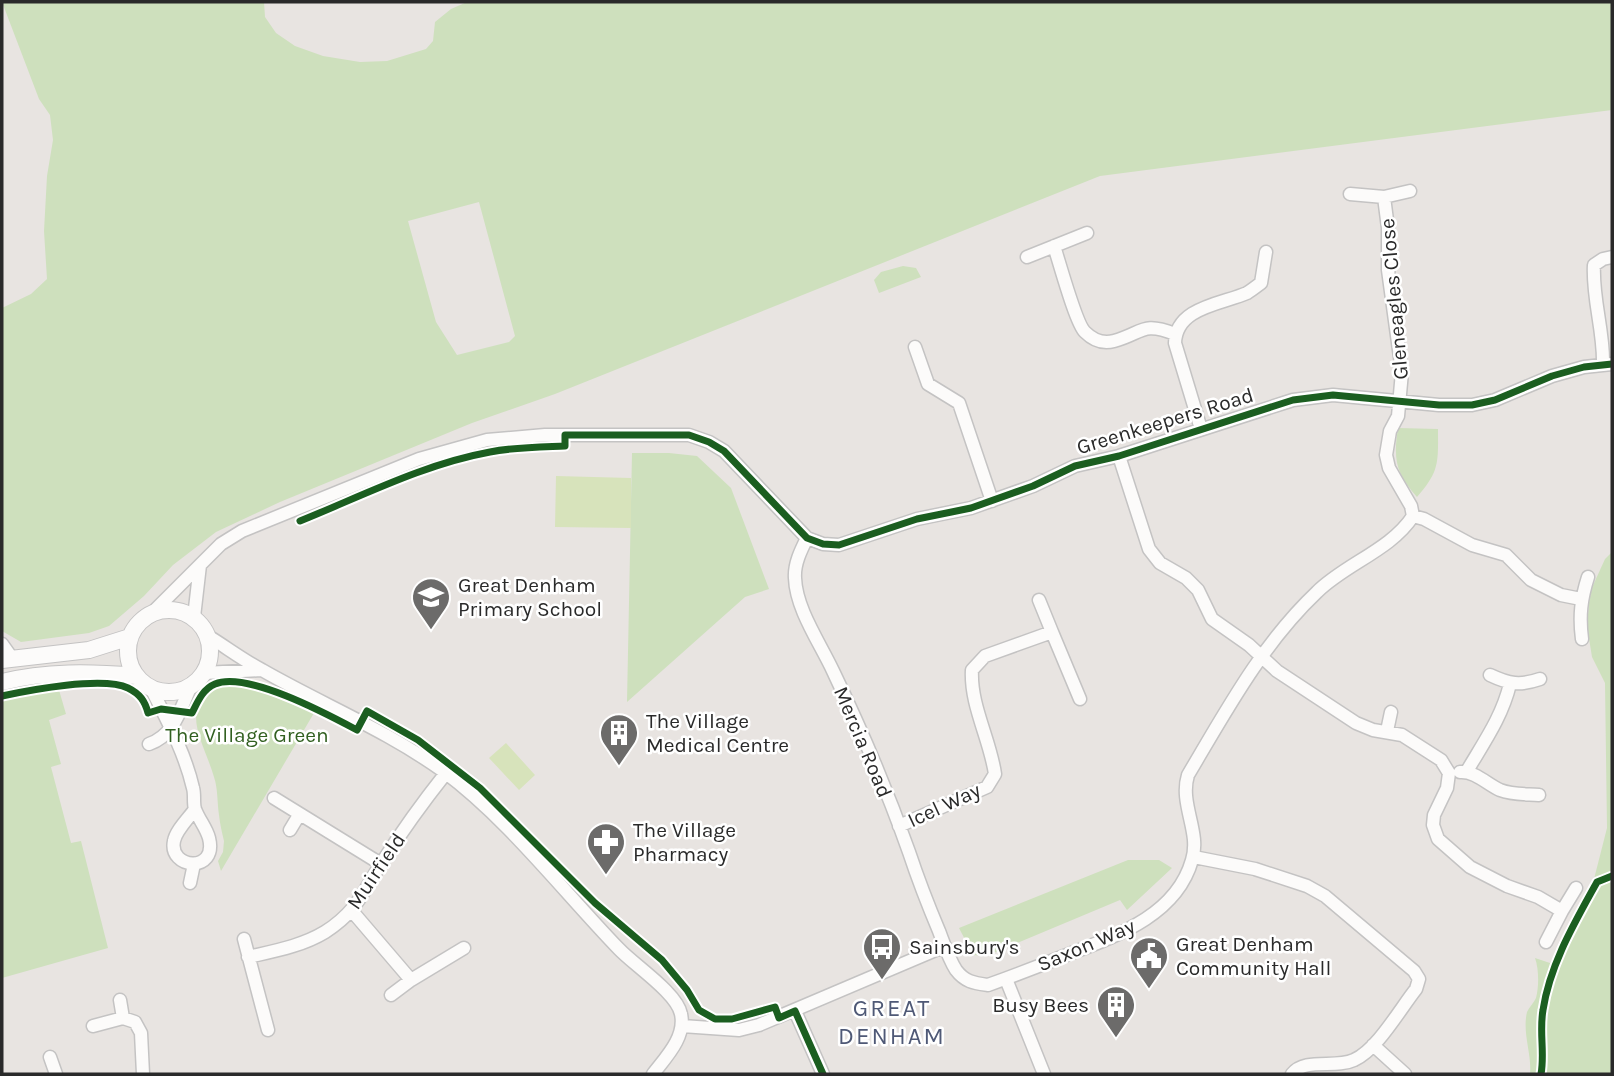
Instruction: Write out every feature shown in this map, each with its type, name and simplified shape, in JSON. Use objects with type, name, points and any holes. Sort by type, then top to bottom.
[{"type":"street","name":"Gleneagles Close","points":[[1350,194],[1384,197],[1410,191]]},
{"type":"street","name":"Gleneagles Close","points":[[1384,197],[1388,228],[1388,270],[1402,372],[1400,402]]},
{"type":"street","points":[[1027,257],[1087,233]]},
{"type":"street","points":[[1054,246],[1083,331],[1098,342],[1113,341],[1142,329],[1157,327],[1175,334]]},
{"type":"street","points":[[1201,429],[1175,343],[1175,334],[1191,315],[1203,307],[1248,292],[1261,284],[1266,252]]},
{"type":"street","points":[[1608,364],[1593,278],[1594,265],[1603,258],[1612,257]]},
{"type":"street","points":[[915,347],[928,384],[959,403],[992,501]]},
{"type":"street","name":"Greenkeepers Road","points":[[807,538],[823,544],[839,545],[916,519],[955,512],[1033,486],[1075,466],[1119,456],[1280,403],[1333,395],[1400,402],[1457,405],[1483,403],[1552,376],[1608,364]]},
{"type":"street","points":[[1292,1074],[1303,1065],[1339,1064],[1356,1059],[1373,1045],[1416,989],[1419,979],[1414,971],[1325,896],[1307,886],[1255,869],[1194,857],[1185,785],[1222,717],[1289,618],[1320,588],[1391,540],[1413,516],[1411,506],[1389,468],[1386,455],[1390,431],[1398,416],[1400,402]]},
{"type":"street","points":[[191,686],[177,692],[163,692],[151,688],[136,676],[127,650],[138,622],[152,613],[221,544],[242,531],[419,458],[487,440],[545,435],[689,435],[724,451],[807,538]]},
{"type":"street","points":[[1119,456],[1149,549],[1154,557],[1186,578],[1198,590],[1212,619],[1249,645],[1277,671],[1356,723],[1373,730],[1402,735],[1441,760],[1449,773],[1447,788],[1434,815],[1433,825],[1438,839],[1470,867],[1507,886],[1538,897],[1562,911]]},
{"type":"street","points":[[1413,516],[1424,519],[1472,545],[1506,555],[1531,580],[1561,595],[1581,599]]},
{"type":"street","name":"Mercia Road","points":[[807,538],[798,556],[794,578],[799,597],[812,633],[832,668],[865,744],[945,946]]},
{"type":"street","points":[[194,617],[200,565]]},
{"type":"street","points":[[1582,639],[1581,599],[1588,577]]},
{"type":"street","points":[[1039,600],[1080,699]]},
{"type":"street","points":[[152,613],[166,609],[181,610],[194,617],[208,636],[262,670],[391,736],[446,773],[497,818],[630,961],[675,1001],[681,1011],[682,1026],[677,1041],[653,1074]]},
{"type":"street","name":"Icel Way","points":[[899,826],[987,787],[995,774],[992,755],[971,686],[972,670],[985,656],[1052,632]]},
{"type":"street","points":[[149,744],[172,729],[191,686],[204,673],[210,661],[208,636]]},
{"type":"street","points":[[2,644],[7,659],[89,650],[130,637]]},
{"type":"street","points":[[204,673],[262,670]]},
{"type":"street","points":[[2,682],[62,673],[136,676]]},
{"type":"street","points":[[1490,675],[1510,684],[1526,684],[1540,679]]},
{"type":"street","points":[[1467,771],[1496,725],[1510,684]]},
{"type":"street","points":[[151,688],[172,729],[194,790],[195,809],[206,827],[211,845],[209,856],[194,864],[182,861],[175,852],[174,841],[195,809]]},
{"type":"street","points":[[1387,731],[1391,712]]},
{"type":"street","points":[[1449,773],[1467,771],[1501,790],[1514,794],[1539,794]]},
{"type":"street","name":"Muirfield","points":[[248,957],[288,948],[325,932],[352,911],[420,806],[446,773]]},
{"type":"street","points":[[274,798],[381,864]]},
{"type":"street","points":[[290,830],[299,815]]},
{"type":"street","name":"Saxon Way","points":[[945,946],[964,980],[988,985],[1006,979],[1136,926],[1158,911],[1177,890],[1194,857]]},
{"type":"street","points":[[190,883],[194,864]]},
{"type":"street","points":[[1546,942],[1576,888]]},
{"type":"street","points":[[352,911],[411,980]]},
{"type":"street","points":[[244,939],[268,1030]]},
{"type":"street","points":[[682,1026],[739,1030],[795,1011],[945,946]]},
{"type":"street","points":[[391,995],[464,948]]},
{"type":"street","points":[[1006,979],[1044,1074]]},
{"type":"street","points":[[120,1000],[123,1018]]},
{"type":"street","points":[[795,1011],[823,1074]]},
{"type":"street","points":[[93,1026],[123,1018],[135,1022],[141,1033],[143,1074]]},
{"type":"street","points":[[1373,1045],[1405,1074]]},
{"type":"street","points":[[50,1057],[56,1074]]},
{"type":"green space","points":[[2,2],[264,2],[265,17],[276,33],[295,46],[323,56],[360,62],[387,61],[426,49],[433,41],[435,22],[451,9],[467,2],[1612,2],[1612,110],[1100,176],[555,394],[472,423],[280,502],[216,532],[173,565],[144,596],[109,626],[89,633],[21,642],[2,631],[2,308],[31,294],[47,279],[44,231],[47,176],[53,140],[50,115],[39,99]],"holes":[[[479,202],[515,336],[509,342],[457,355],[436,322],[408,221]]]},
{"type":"green space","points":[[903,266],[916,268],[921,277],[879,293],[874,280],[881,272]]},
{"type":"green space","points":[[1398,428],[1438,429],[1434,473],[1417,497],[1404,481],[1398,466]]},
{"type":"green space","points":[[632,453],[697,456],[731,488],[769,589],[745,597],[627,702]]},
{"type":"green space","points":[[556,476],[631,478],[631,528],[555,527]]},
{"type":"green space","points":[[1612,552],[1612,1074],[1530,1074],[1526,1020],[1527,1012],[1537,994],[1538,973],[1535,958],[1550,963],[1594,879],[1607,828],[1605,683],[1592,657],[1587,626],[1590,592],[1605,559]]},
{"type":"green space","name":"The Village Green","points":[[229,683],[245,685],[314,713],[221,871],[218,861],[223,852],[224,841],[216,786],[196,723],[201,700]]},
{"type":"green space","points":[[59,690],[66,714],[49,720],[61,764],[51,767],[71,843],[81,841],[108,948],[2,978],[2,699]]},
{"type":"green space","points":[[506,743],[535,775],[519,790],[489,758]]},
{"type":"green space","points":[[1128,860],[1159,860],[1172,868],[1127,910],[1120,900],[986,956],[973,955],[959,928]]},
{"type":"cycle path","points":[[300,521],[394,482],[465,457],[527,447],[565,446],[565,435],[689,435],[724,451],[807,538],[823,544],[839,545],[917,519],[971,508],[1033,486],[1075,466],[1119,456],[1293,400],[1333,395],[1439,405],[1472,405],[1495,400],[1552,376],[1584,367],[1612,364]]},
{"type":"cycle path","points":[[2,696],[66,685],[102,683],[128,688],[139,695],[148,713],[161,709],[192,713],[207,689],[215,684],[229,682],[246,683],[287,696],[357,730],[367,711],[418,740],[480,788],[595,903],[662,960],[687,990],[699,1010],[715,1019],[732,1019],[775,1007],[779,1018],[795,1011],[823,1074]]},
{"type":"cycle path","points":[[1541,1074],[1542,1018],[1551,976],[1564,944],[1597,882],[1612,876]]},
{"type":"place","name":"Great Denham Primary School","points":[[431,631]]},
{"type":"place","name":"The Village Medical Centre","points":[[619,767]]},
{"type":"place","name":"The Village Pharmacy","points":[[606,876]]},
{"type":"place","name":"Sainsbury's","points":[[882,981]]},
{"type":"place","name":"Great Denham Community Hall","points":[[1149,990]]},
{"type":"place","name":"Busy Bees","points":[[1116,1039]]},
{"type":"district","name":"GREAT DENHAM","points":[[892,1022]]}]
